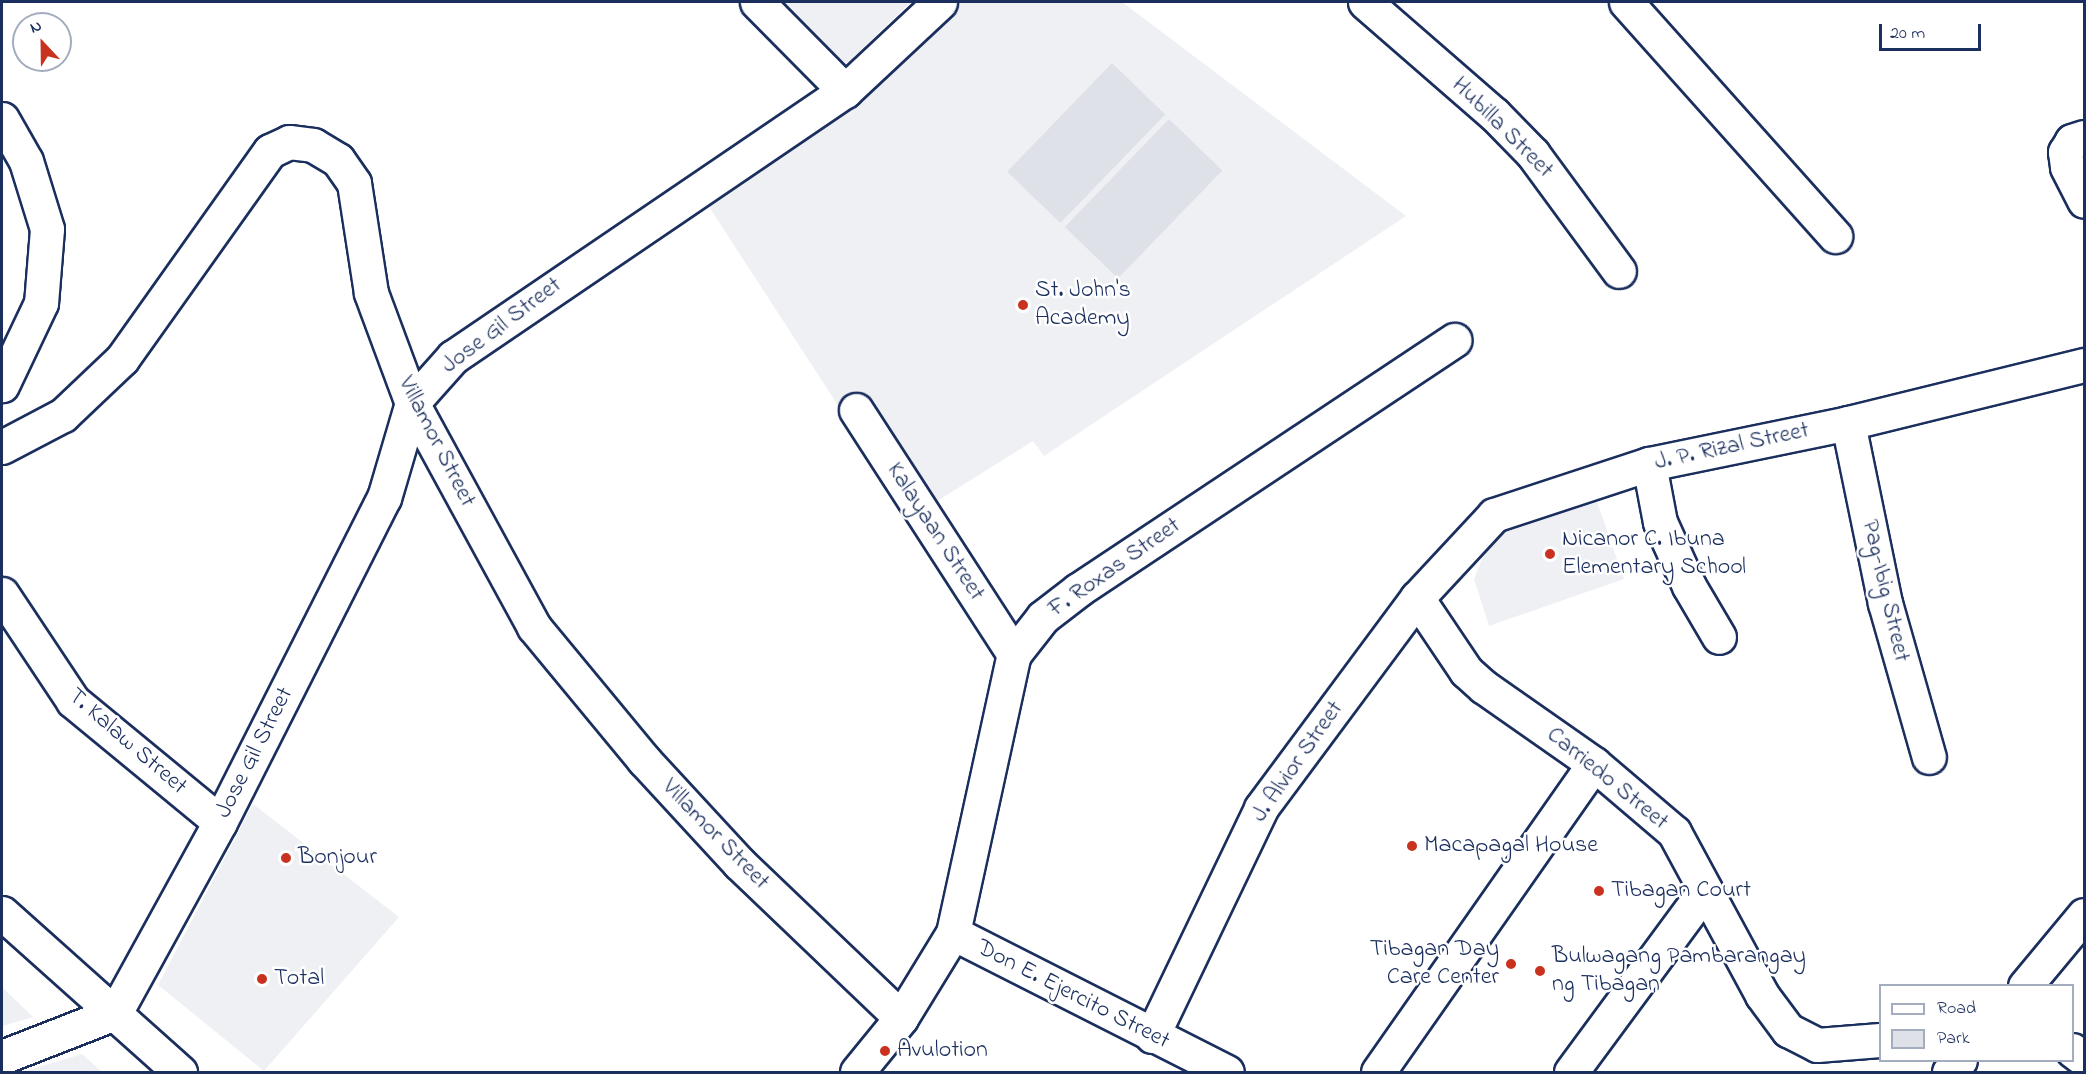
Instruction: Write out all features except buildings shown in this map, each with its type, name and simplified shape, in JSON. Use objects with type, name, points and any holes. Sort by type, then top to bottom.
[{"type":"street","points":[[757,2],[845,90]]},
{"type":"street","name":"Jose Gil Street","points":[[115,1013],[220,822],[384,498],[411,404],[461,351],[845,90],[940,2]]},
{"type":"street","name":"Hubilla Street","points":[[1365,2],[1494,114],[1533,154],[1619,271]]},
{"type":"street","points":[[1634,4],[1835,236]]},
{"type":"street","points":[[2,119],[26,161],[47,229],[41,303],[2,385]]},
{"type":"street","points":[[2085,136],[2072,141],[2066,152],[2067,167],[2085,201]]},
{"type":"street","name":"Villamor Street","points":[[2,447],[63,415],[122,359],[270,151],[290,142],[313,146],[338,160],[354,183],[371,293],[411,404],[534,627],[644,760],[739,863],[901,1018]]},
{"type":"street","name":"F. Roxas Street","points":[[857,1072],[901,1018],[953,933],[1014,654],[1043,617],[1078,590],[1454,340]]},
{"type":"street","name":"J. P. Rizal Street","points":[[1417,598],[1494,515],[1649,464],[1848,423],[2085,365]]},
{"type":"street","name":"Kalayaan Street","points":[[856,410],[1014,654]]},
{"type":"street","name":"Pag-Ibig Street","points":[[1848,423],[1886,603],[1929,757]]},
{"type":"street","points":[[1649,464],[1660,522],[1689,586],[1719,637]]},
{"type":"street","name":"T. Kalaw Street","points":[[2,594],[73,701],[220,822]]},
{"type":"street","name":"Carriedo Street","points":[[1417,598],[1466,671],[1594,764],[1674,832],[1762,995],[1788,1030],[1817,1045],[1879,1040]]},
{"type":"street","name":"J. Alvior Street","points":[[1152,1036],[1261,808],[1417,598]]},
{"type":"street","points":[[1378,1072],[1594,764]]},
{"type":"street","points":[[1571,1072],[1705,890]]},
{"type":"street","points":[[2,914],[180,1072]]},
{"type":"street","points":[[2027,984],[2085,915]]},
{"type":"street","name":"Don E. Ejercito Street","points":[[953,933],[1152,1036],[1227,1072]]},
{"type":"street","points":[[2,1057],[115,1013]]},
{"type":"shaded area","points":[[779,2],[911,2],[846,64]]},
{"type":"shaded area","name":"St. John's Academy","points":[[958,2],[1122,2],[1406,216],[1044,456],[1033,441],[934,503],[865,393],[839,407],[704,199],[852,102]]},
{"type":"shaded area","name":"Nicanor C. Ibuna Elementary School","points":[[1595,496],[1624,579],[1489,626],[1474,579],[1494,529]]},
{"type":"shaded area","points":[[253,804],[399,917],[264,1071],[158,985]]},
{"type":"shaded area","points":[[2,987],[33,1017],[2,1026]]},
{"type":"shaded area","points":[[82,1054],[102,1072],[22,1072]]},
{"type":"green space","points":[[1112,63],[1165,114],[1060,223],[1007,172]]},
{"type":"green space","points":[[1169,119],[1222,170],[1118,278],[1065,227]]},
{"type":"place","name":"St. John's Academy","points":[[1023,305]]},
{"type":"place","name":"Nicanor C. Ibuna Elementary School","points":[[1550,554]]},
{"type":"place","name":"Macapagal House","points":[[1412,846]]},
{"type":"place","name":"Bonjour","points":[[286,858]]},
{"type":"place","name":"Tibagan Court","points":[[1599,891]]},
{"type":"place","name":"Tibagan Day Care Center","points":[[1511,964]]},
{"type":"place","name":"Bulwagang Pambarangay ng Tibagan","points":[[1540,971]]},
{"type":"place","name":"Total","points":[[262,979]]},
{"type":"place","name":"Avulotion","points":[[885,1051]]}]
